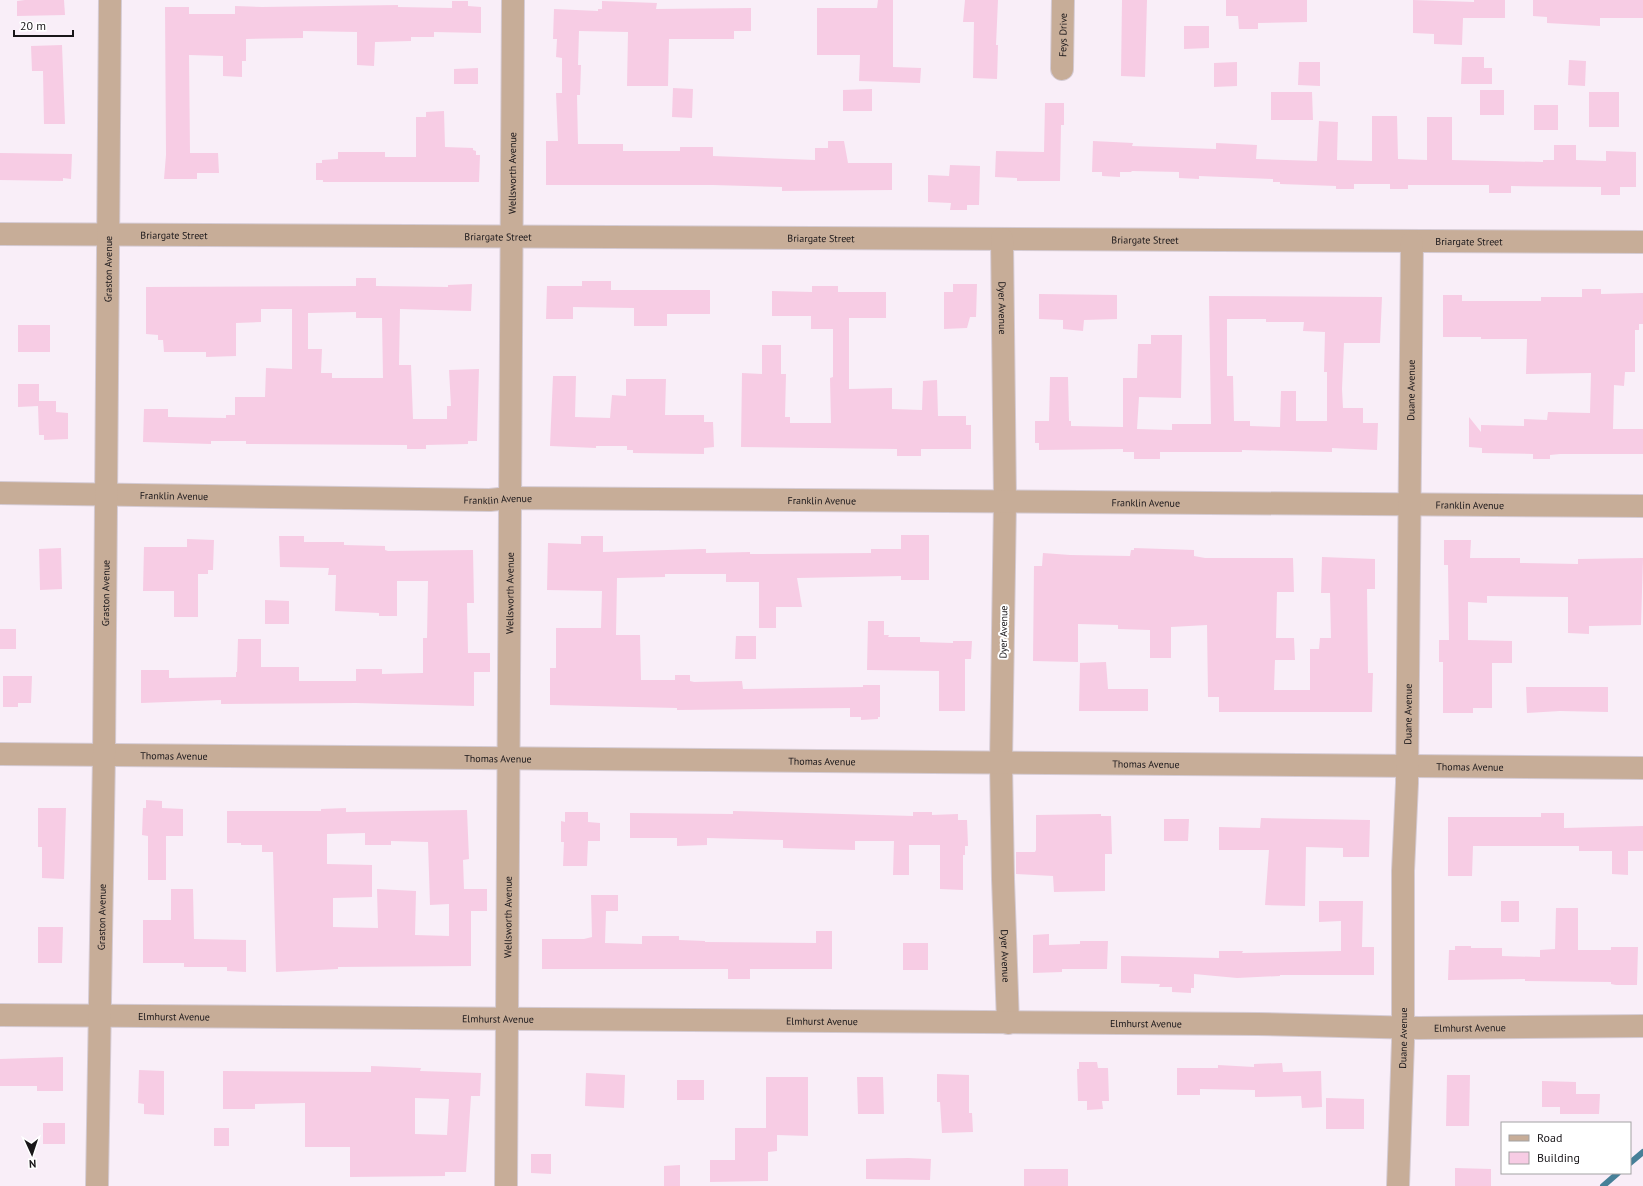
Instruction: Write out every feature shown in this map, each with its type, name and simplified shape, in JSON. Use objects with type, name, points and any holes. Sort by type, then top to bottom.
[{"type":"street","name":"Graston Avenue","points":[[97,1186],[104,755],[110,0]]},
{"type":"street","name":"Wellsworth Avenue","points":[[506,1186],[507,760],[513,0]]},
{"type":"street","name":"Feys Drive","points":[[1062,69],[1063,0]]},
{"type":"street","name":"Briargate Street","points":[[0,234],[1643,242]]},
{"type":"street","name":"Dyer Avenue","points":[[1002,240],[1005,501],[1001,763],[1008,1024]]},
{"type":"street","name":"Duane Avenue","points":[[1398,1186],[1410,505],[1412,242]]},
{"type":"street","name":"Franklin Avenue","points":[[0,493],[106,493],[490,500],[509,498],[1643,506]]},
{"type":"street","name":"Thomas Avenue","points":[[0,754],[507,760],[1643,768]]},
{"type":"street","name":"Elmhurst Avenue","points":[[0,1015],[1008,1024],[1258,1024],[1402,1027],[1643,1026]]},
{"type":"building","points":[[64,0],[65,15],[17,16],[17,1]]},
{"type":"building","points":[[878,0],[893,0],[893,67],[921,68],[920,83],[859,81],[860,55],[817,55],[817,8],[877,8]]},
{"type":"building","points":[[965,0],[998,0],[996,45],[998,45],[997,79],[973,78],[974,22],[963,22]]},
{"type":"building","points":[[1122,0],[1147,0],[1145,77],[1121,76]]},
{"type":"building","points":[[1226,0],[1307,0],[1307,22],[1258,23],[1258,29],[1239,29],[1238,16],[1226,16]]},
{"type":"building","points":[[1413,0],[1474,2],[1474,0],[1505,0],[1505,18],[1463,18],[1462,45],[1434,44],[1434,34],[1413,33]]},
{"type":"building","points":[[1533,0],[1643,0],[1643,18],[1600,18],[1600,26],[1547,23],[1547,17],[1533,16]]},
{"type":"building","points":[[452,1],[468,1],[468,6],[481,7],[481,33],[434,32],[434,37],[411,37],[411,41],[375,42],[374,66],[357,65],[357,32],[303,31],[303,38],[246,39],[246,61],[242,61],[242,77],[223,76],[223,56],[189,55],[190,153],[218,153],[219,173],[197,173],[197,179],[164,179],[166,155],[165,7],[189,7],[189,14],[235,14],[235,6],[398,5],[398,7],[452,8]]},
{"type":"building","points":[[602,1],[657,3],[656,9],[751,8],[751,31],[734,31],[734,39],[669,39],[668,86],[627,86],[628,32],[579,31],[578,65],[581,65],[580,95],[577,95],[578,144],[623,144],[623,151],[680,151],[680,147],[713,147],[713,156],[815,160],[815,148],[828,148],[828,141],[844,141],[848,163],[892,163],[892,190],[782,191],[782,187],[713,185],[546,185],[546,141],[558,141],[556,93],[562,93],[562,58],[556,57],[557,39],[553,39],[554,9],[598,11],[598,9],[602,9]]},
{"type":"building","points":[[1184,26],[1209,26],[1209,48],[1184,49]]},
{"type":"building","points":[[62,45],[65,124],[44,124],[43,71],[32,71],[31,46]]},
{"type":"building","points":[[1462,57],[1484,57],[1484,68],[1492,68],[1492,84],[1461,84]]},
{"type":"building","points":[[1569,60],[1586,61],[1585,86],[1568,85]]},
{"type":"building","points":[[1237,62],[1237,86],[1214,87],[1214,63]]},
{"type":"building","points":[[1299,62],[1320,62],[1320,86],[1298,85]]},
{"type":"building","points":[[478,68],[478,84],[454,84],[454,69]]},
{"type":"building","points":[[673,88],[693,89],[692,118],[672,117]]},
{"type":"building","points":[[872,89],[872,111],[843,111],[843,90]]},
{"type":"building","points":[[1480,90],[1504,90],[1504,115],[1480,115]]},
{"type":"building","points":[[1271,92],[1312,92],[1313,120],[1271,120]]},
{"type":"building","points":[[1589,92],[1619,92],[1619,127],[1589,127]]},
{"type":"building","points":[[1045,103],[1064,103],[1064,125],[1061,125],[1060,181],[1017,181],[1017,178],[995,177],[996,151],[1044,152]]},
{"type":"building","points":[[1534,105],[1558,105],[1558,130],[1534,130]]},
{"type":"building","points":[[444,111],[445,147],[473,148],[473,150],[476,151],[476,155],[480,155],[479,182],[323,182],[323,180],[316,180],[316,163],[322,163],[322,160],[338,159],[338,152],[385,152],[385,157],[416,157],[416,117],[426,117],[426,112]]},
{"type":"building","points":[[1372,116],[1397,116],[1398,159],[1427,160],[1427,117],[1452,117],[1452,160],[1543,162],[1543,160],[1554,160],[1554,145],[1576,145],[1576,160],[1606,161],[1606,151],[1636,152],[1636,187],[1620,187],[1620,195],[1601,195],[1601,187],[1511,186],[1511,193],[1489,193],[1489,185],[1408,185],[1408,189],[1390,189],[1390,184],[1354,184],[1354,189],[1336,189],[1336,186],[1280,184],[1280,182],[1273,182],[1273,179],[1199,176],[1199,179],[1179,178],[1179,172],[1120,172],[1120,177],[1102,176],[1102,172],[1092,172],[1093,141],[1133,143],[1132,146],[1216,149],[1216,143],[1257,145],[1256,159],[1317,161],[1319,121],[1338,122],[1337,160],[1372,161]]},
{"type":"building","points":[[0,153],[72,154],[71,179],[63,178],[63,181],[0,180]]},
{"type":"building","points":[[950,165],[980,166],[979,205],[967,205],[967,210],[950,210],[951,203],[928,202],[928,175],[949,176]]},
{"type":"building","points":[[356,278],[376,278],[376,286],[448,287],[448,285],[472,284],[471,311],[400,309],[399,365],[411,365],[413,419],[447,419],[447,406],[451,406],[449,370],[479,369],[477,441],[468,441],[468,444],[426,445],[426,449],[407,449],[407,445],[246,444],[246,441],[211,441],[211,444],[143,442],[144,409],[168,409],[168,417],[226,418],[226,415],[235,415],[235,397],[265,397],[266,368],[292,369],[292,309],[261,309],[261,322],[236,323],[236,356],[206,357],[206,352],[164,352],[163,340],[158,340],[158,335],[146,334],[146,287],[356,286]],"holes":[[[356,312],[356,318],[382,318],[383,378],[332,378],[332,373],[321,373],[322,349],[308,349],[308,313]]]},
{"type":"building","points":[[582,281],[611,281],[611,290],[710,290],[710,314],[667,314],[667,326],[634,326],[634,308],[573,307],[573,319],[546,319],[547,286],[582,286]]},
{"type":"building","points":[[953,284],[977,284],[976,317],[970,317],[967,328],[944,329],[944,292],[953,292]]},
{"type":"building","points":[[812,286],[838,286],[838,292],[886,292],[886,318],[849,318],[849,389],[892,388],[892,409],[922,410],[923,381],[937,380],[938,416],[966,416],[966,425],[971,425],[971,449],[921,449],[921,456],[897,456],[897,449],[741,447],[742,373],[762,374],[762,345],[781,345],[781,374],[786,374],[785,417],[790,417],[790,423],[831,423],[830,378],[833,377],[833,329],[811,329],[811,316],[772,316],[772,291],[812,292]]},
{"type":"building","points":[[1582,289],[1601,289],[1601,294],[1643,293],[1643,324],[1639,324],[1639,330],[1635,330],[1635,372],[1625,372],[1624,386],[1614,385],[1613,429],[1643,429],[1643,454],[1560,454],[1550,455],[1550,459],[1533,459],[1533,454],[1482,453],[1482,448],[1469,447],[1469,417],[1481,432],[1481,425],[1524,426],[1524,419],[1547,420],[1548,412],[1590,413],[1591,373],[1526,374],[1527,339],[1443,337],[1443,295],[1462,295],[1462,301],[1541,301],[1541,297],[1582,297]]},
{"type":"building","points":[[1039,294],[1117,295],[1117,319],[1084,320],[1083,331],[1063,329],[1063,320],[1039,319]]},
{"type":"building","points":[[1209,296],[1382,297],[1380,343],[1344,343],[1342,389],[1343,408],[1363,408],[1363,423],[1378,423],[1377,450],[1332,448],[1332,452],[1242,450],[1242,452],[1160,452],[1160,459],[1134,459],[1134,452],[1123,452],[1123,449],[1039,450],[1039,443],[1035,443],[1035,421],[1049,421],[1050,377],[1068,377],[1069,421],[1071,421],[1071,426],[1123,427],[1123,378],[1137,378],[1138,344],[1151,344],[1151,335],[1182,335],[1181,398],[1139,397],[1137,429],[1172,430],[1172,424],[1211,424]],"holes":[[[1227,319],[1266,319],[1266,322],[1304,322],[1303,331],[1325,332],[1324,372],[1327,372],[1327,421],[1296,421],[1296,391],[1281,391],[1280,427],[1250,426],[1250,421],[1234,421],[1233,376],[1227,376]]]},
{"type":"building","points":[[18,325],[50,325],[50,352],[18,352]]},
{"type":"building","points":[[553,376],[576,376],[575,417],[610,418],[612,395],[626,396],[626,379],[666,379],[665,415],[704,415],[704,422],[713,422],[714,447],[704,448],[704,454],[633,453],[633,450],[627,450],[627,446],[596,446],[596,448],[550,446]]},
{"type":"building","points":[[18,384],[39,384],[39,401],[56,401],[56,412],[68,413],[68,439],[44,440],[44,435],[39,435],[38,406],[18,407]]},
{"type":"building","points":[[901,535],[929,535],[929,580],[901,580],[901,576],[797,578],[802,607],[776,607],[776,628],[759,628],[759,582],[726,582],[726,574],[665,574],[665,577],[617,578],[616,635],[640,635],[641,680],[675,680],[675,675],[690,675],[690,681],[694,682],[742,681],[743,689],[863,687],[863,685],[880,685],[880,717],[878,717],[878,719],[861,720],[861,717],[850,717],[850,708],[677,710],[677,708],[550,705],[550,668],[556,668],[556,628],[601,628],[602,591],[547,590],[548,543],[581,544],[581,536],[603,536],[603,552],[706,549],[706,553],[871,553],[871,549],[901,549]]},
{"type":"building","points":[[279,536],[304,536],[304,542],[344,542],[344,545],[385,546],[385,550],[388,551],[473,550],[474,603],[467,603],[468,653],[490,653],[490,672],[474,672],[474,706],[356,703],[221,704],[221,700],[141,703],[141,670],[169,670],[169,678],[236,677],[238,639],[261,639],[261,667],[299,667],[299,681],[356,681],[356,669],[382,669],[382,674],[423,673],[423,638],[427,638],[428,581],[397,581],[397,616],[379,616],[379,613],[335,611],[336,575],[328,575],[329,568],[280,567]]},
{"type":"building","points":[[187,539],[214,540],[213,570],[208,570],[208,574],[198,574],[198,617],[174,617],[174,591],[143,591],[144,547],[187,547]]},
{"type":"building","points":[[1444,540],[1471,540],[1470,558],[1520,558],[1520,563],[1578,564],[1578,559],[1643,558],[1641,625],[1589,626],[1589,634],[1568,633],[1568,597],[1487,596],[1487,603],[1468,602],[1468,640],[1512,641],[1512,663],[1492,663],[1492,708],[1473,708],[1473,713],[1443,713],[1443,662],[1439,662],[1439,640],[1449,640],[1448,565],[1444,565]]},
{"type":"building","points":[[61,548],[62,589],[40,590],[39,549]]},
{"type":"building","points":[[1134,548],[1194,550],[1194,556],[1205,558],[1293,558],[1294,592],[1277,592],[1276,638],[1294,638],[1295,660],[1275,660],[1274,690],[1310,690],[1310,649],[1319,649],[1320,638],[1331,638],[1330,593],[1321,593],[1322,557],[1375,559],[1375,589],[1367,589],[1368,673],[1373,673],[1372,712],[1219,712],[1219,697],[1208,697],[1207,625],[1171,627],[1171,658],[1150,658],[1150,630],[1118,629],[1118,625],[1078,624],[1078,662],[1033,661],[1034,566],[1042,566],[1043,553],[1130,556],[1131,550],[1134,550]]},
{"type":"building","points":[[265,600],[289,601],[289,624],[265,624]]},
{"type":"building","points":[[868,621],[884,621],[884,635],[889,635],[888,637],[920,637],[920,642],[953,643],[953,641],[972,641],[971,659],[965,659],[965,711],[939,711],[939,671],[867,670]]},
{"type":"building","points":[[0,629],[16,629],[16,649],[0,649]]},
{"type":"building","points":[[736,636],[756,636],[756,659],[735,659]]},
{"type":"building","points":[[1106,662],[1108,689],[1148,689],[1148,711],[1079,711],[1080,663]]},
{"type":"building","points":[[3,676],[32,676],[31,703],[18,703],[18,707],[3,707]]},
{"type":"building","points":[[1526,687],[1608,687],[1608,712],[1560,711],[1527,713]]},
{"type":"building","points":[[146,800],[162,801],[162,808],[183,809],[183,836],[166,836],[166,880],[148,880],[148,836],[142,835],[143,808],[146,808]]},
{"type":"building","points":[[38,808],[66,808],[64,879],[42,878],[42,847],[38,847]]},
{"type":"building","points":[[346,808],[346,812],[467,810],[469,859],[463,860],[464,889],[487,889],[487,911],[471,911],[471,966],[338,967],[338,969],[276,972],[273,852],[262,852],[262,845],[227,843],[227,811],[321,811],[321,809]],"holes":[[[365,833],[365,845],[391,845],[391,841],[428,842],[430,905],[449,904],[449,936],[415,935],[416,891],[377,889],[378,928],[333,927],[333,898],[372,897],[372,865],[327,864],[327,834]]]},
{"type":"building","points":[[733,811],[913,816],[913,812],[932,812],[932,815],[958,814],[958,820],[967,820],[968,846],[965,846],[965,855],[963,855],[963,890],[940,889],[940,845],[909,845],[909,875],[893,875],[894,841],[855,841],[855,850],[783,848],[783,840],[707,838],[707,845],[677,846],[677,838],[630,838],[630,813],[733,814]]},
{"type":"building","points":[[565,812],[588,812],[588,822],[600,823],[600,841],[588,841],[587,866],[563,866],[564,842],[561,842],[561,821],[565,822]]},
{"type":"building","points":[[1541,813],[1564,813],[1564,828],[1643,826],[1643,851],[1628,851],[1628,875],[1612,874],[1612,851],[1579,851],[1579,846],[1473,846],[1472,876],[1448,876],[1448,817],[1541,817]]},
{"type":"building","points":[[1101,814],[1101,816],[1111,816],[1112,854],[1105,854],[1105,891],[1054,892],[1053,876],[1016,874],[1016,852],[1035,852],[1036,850],[1036,815]]},
{"type":"building","points":[[1261,818],[1370,820],[1369,857],[1343,857],[1343,848],[1306,847],[1305,906],[1265,905],[1269,850],[1219,850],[1219,827],[1260,828]]},
{"type":"building","points":[[1164,819],[1189,819],[1188,841],[1164,841]]},
{"type":"building","points":[[171,889],[193,889],[194,939],[246,940],[246,972],[227,971],[227,967],[184,967],[184,963],[143,963],[143,920],[171,920]]},
{"type":"building","points":[[591,895],[618,895],[618,911],[606,911],[605,943],[642,944],[642,936],[679,936],[679,940],[705,942],[816,943],[816,931],[832,931],[832,969],[750,969],[750,979],[728,979],[728,969],[542,969],[542,939],[584,939],[592,937]]},
{"type":"building","points":[[1319,901],[1363,901],[1362,947],[1374,947],[1374,975],[1280,975],[1237,978],[1194,974],[1194,988],[1191,988],[1191,993],[1172,992],[1172,987],[1159,987],[1160,984],[1121,983],[1121,956],[1219,958],[1219,951],[1243,951],[1242,953],[1341,951],[1341,921],[1319,922]]},
{"type":"building","points":[[1501,901],[1519,901],[1519,922],[1501,922]]},
{"type":"building","points":[[1556,908],[1578,908],[1578,950],[1611,950],[1611,947],[1638,947],[1637,985],[1616,985],[1611,984],[1611,982],[1525,981],[1525,979],[1448,980],[1449,950],[1455,950],[1455,946],[1471,946],[1471,948],[1502,948],[1502,956],[1540,957],[1540,950],[1555,949]]},
{"type":"building","points":[[38,927],[63,927],[62,963],[38,963]]},
{"type":"building","points":[[1049,934],[1049,945],[1080,944],[1080,941],[1108,941],[1107,969],[1062,969],[1062,972],[1033,973],[1033,935]]},
{"type":"building","points":[[903,943],[928,943],[928,970],[903,970]]},
{"type":"building","points":[[63,1057],[63,1091],[37,1091],[37,1086],[0,1086],[0,1059]]},
{"type":"building","points":[[1079,1062],[1097,1062],[1098,1068],[1108,1068],[1109,1101],[1102,1101],[1103,1109],[1087,1110],[1087,1101],[1078,1101],[1077,1069],[1079,1069]]},
{"type":"building","points":[[1282,1063],[1283,1072],[1321,1071],[1322,1107],[1302,1108],[1301,1096],[1255,1097],[1255,1090],[1200,1089],[1200,1095],[1177,1095],[1177,1068],[1218,1068],[1218,1065],[1254,1067],[1254,1064]]},
{"type":"building","points":[[371,1066],[421,1068],[420,1071],[481,1073],[480,1096],[471,1096],[466,1172],[445,1172],[445,1176],[350,1177],[350,1147],[305,1147],[305,1103],[255,1104],[255,1109],[223,1109],[223,1071],[371,1072]],"holes":[[[415,1098],[449,1099],[447,1135],[415,1134]]]},
{"type":"building","points":[[139,1070],[164,1071],[164,1115],[144,1114],[144,1104],[138,1103]]},
{"type":"building","points":[[586,1073],[625,1075],[624,1108],[585,1106]]},
{"type":"building","points":[[937,1074],[969,1075],[969,1113],[972,1113],[973,1132],[942,1133],[940,1102],[937,1102]]},
{"type":"building","points":[[1447,1075],[1470,1075],[1469,1126],[1446,1126]]},
{"type":"building","points":[[766,1077],[808,1077],[808,1136],[777,1135],[777,1151],[768,1152],[768,1181],[710,1182],[710,1160],[735,1160],[735,1128],[766,1128]]},
{"type":"building","points":[[857,1077],[883,1077],[884,1114],[858,1114]]},
{"type":"building","points":[[677,1080],[704,1080],[704,1100],[677,1100]]},
{"type":"building","points":[[1542,1081],[1576,1082],[1576,1094],[1600,1094],[1599,1114],[1560,1114],[1560,1107],[1542,1107]]},
{"type":"building","points":[[1326,1098],[1364,1099],[1364,1129],[1326,1129]]},
{"type":"building","points":[[43,1123],[65,1123],[65,1144],[43,1144]]},
{"type":"building","points":[[214,1128],[229,1128],[229,1146],[214,1146]]},
{"type":"building","points":[[531,1154],[551,1154],[551,1174],[531,1173]]},
{"type":"building","points":[[866,1159],[931,1159],[930,1180],[866,1179]]},
{"type":"building","points":[[680,1165],[680,1186],[664,1186],[664,1166]]},
{"type":"building","points":[[1455,1168],[1491,1169],[1491,1186],[1455,1186]]},
{"type":"building","points":[[1024,1169],[1068,1169],[1068,1186],[1024,1186]]},
{"type":"waterway","points":[[1631,1162],[1643,1152]]},
{"type":"waterway","points":[[1603,1186],[1617,1174]]}]
